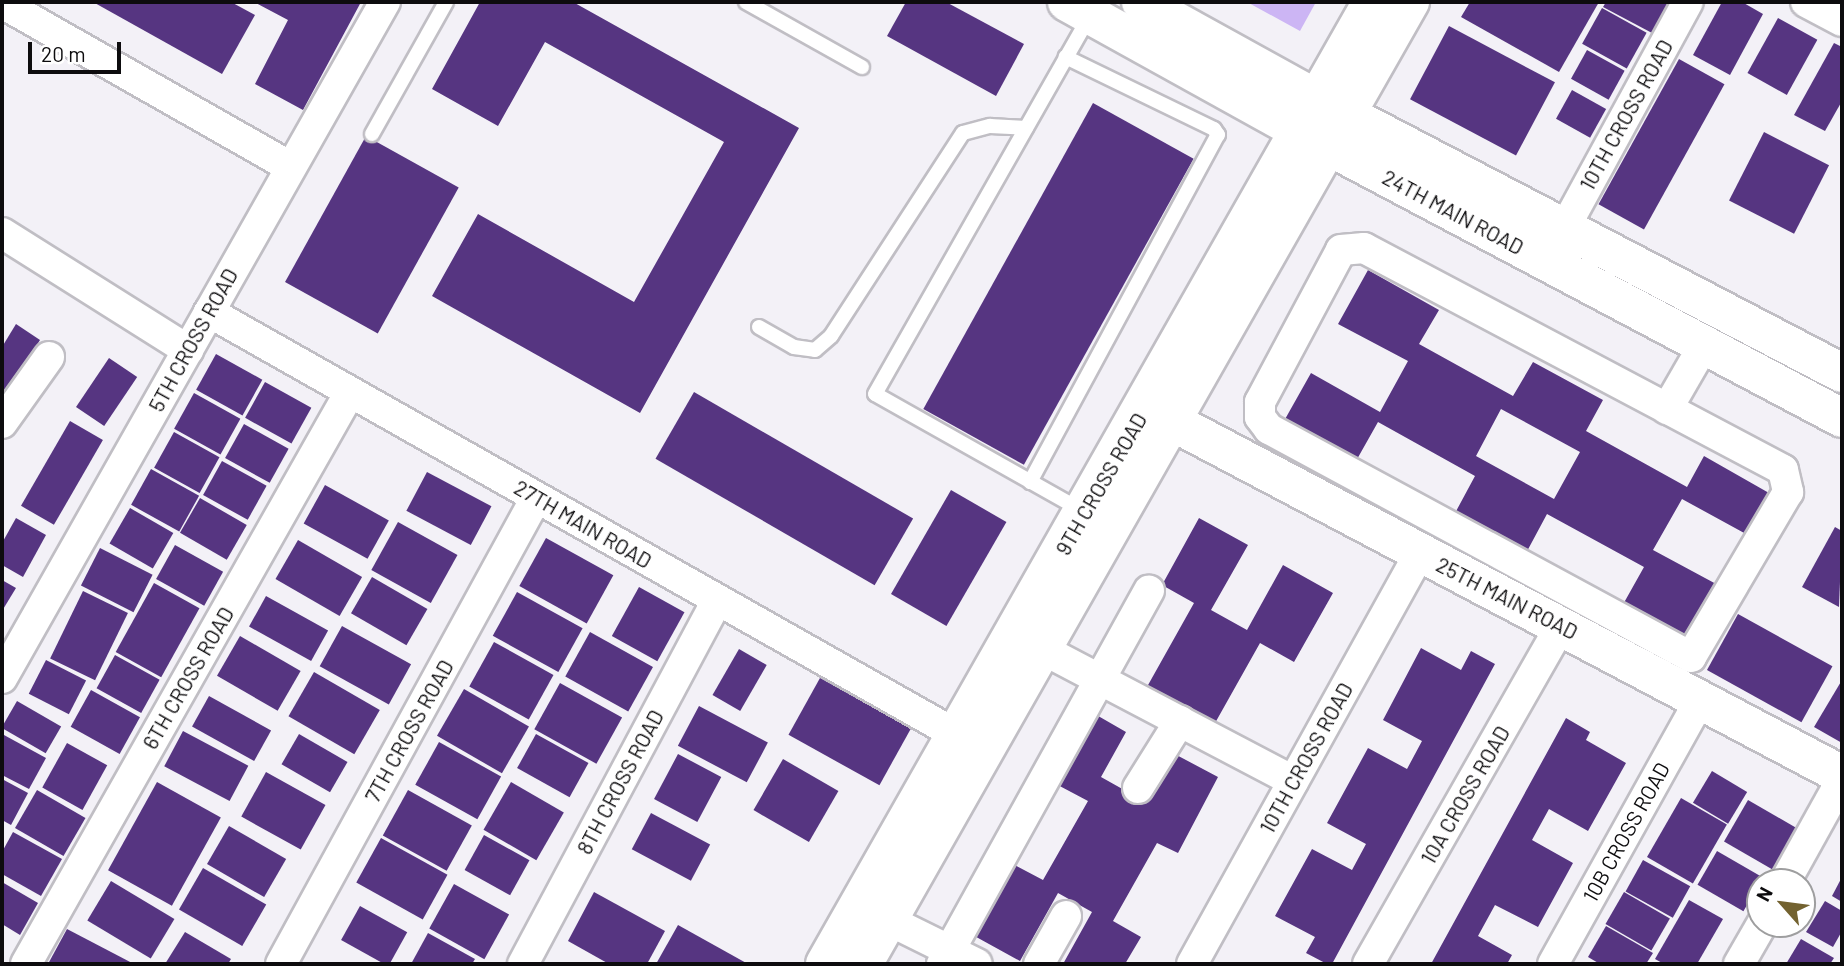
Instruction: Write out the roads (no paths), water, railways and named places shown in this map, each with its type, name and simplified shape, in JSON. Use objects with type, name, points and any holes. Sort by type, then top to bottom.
[{"type":"main road","name":"24TH MAIN ROAD","points":[[1141,2],[1323,122],[1704,345],[1842,418]]},
{"type":"main road","name":"9TH CROSS ROAD","points":[[825,964],[970,743],[1040,648],[1171,421],[1323,122],[1372,2]]},
{"type":"main road","name":"9TH CROSS ROAD","points":[[863,964],[888,920],[970,743],[1085,513],[1323,122],[1410,2]]},
{"type":"main road","name":"24TH MAIN ROAD","points":[[1079,8],[1323,122],[1564,229],[1842,373]]},
{"type":"main road","name":"25TH MAIN ROAD","points":[[1171,421],[1389,515],[1420,552],[1842,777]]},
{"type":"street","name":"5TH CROSS ROAD","points":[[2,678],[384,2]]},
{"type":"street","name":"10TH CROSS ROAD","points":[[1564,229],[1688,2]]},
{"type":"street","points":[[1805,2],[1842,21]]},
{"type":"street","points":[[2,3],[290,167]]},
{"type":"street","points":[[2,233],[188,350]]},
{"type":"street","points":[[1364,248],[1667,409],[1783,470],[1788,478],[1788,492],[1691,657],[1389,515],[1269,429],[1261,416],[1260,402],[1341,250],[1364,248]]},
{"type":"street","name":"27TH MAIN ROAD","points":[[209,312],[970,743]]},
{"type":"street","points":[[1667,409],[1704,345]]},
{"type":"street","points":[[2,423],[49,356]]},
{"type":"street","name":"6TH CROSS ROAD","points":[[26,964],[350,392]]},
{"type":"street","name":"7TH CROSS ROAD","points":[[281,964],[536,498]]},
{"type":"street","name":"10TH CROSS ROAD","points":[[1192,964],[1420,552]]},
{"type":"street","points":[[946,957],[1149,591]]},
{"type":"street","name":"8TH CROSS ROAD","points":[[523,964],[717,600]]},
{"type":"street","name":"10A CROSS ROAD","points":[[1368,964],[1561,625]]},
{"type":"street","points":[[1040,648],[1293,781]]},
{"type":"street","name":"10B CROSS ROAD","points":[[1553,964],[1700,700]]},
{"type":"street","points":[[1138,788],[1180,722]]},
{"type":"street","points":[[1793,868],[1842,777]]},
{"type":"street","points":[[1038,964],[1066,916]]},
{"type":"street","points":[[888,920],[946,957],[977,964]]},
{"type":"street","points":[[1739,964],[1754,938]]},
{"type":"lane","points":[[372,134],[446,2]]},
{"type":"lane","points":[[746,2],[862,67]]},
{"type":"lane","points":[[1079,8],[1066,57],[875,394],[1085,513]]},
{"type":"lane","points":[[1030,482],[1218,135],[1214,129],[1066,57]]},
{"type":"lane","points":[[759,327],[794,347],[815,350],[831,336],[963,133],[990,126],[1026,128]]}]
